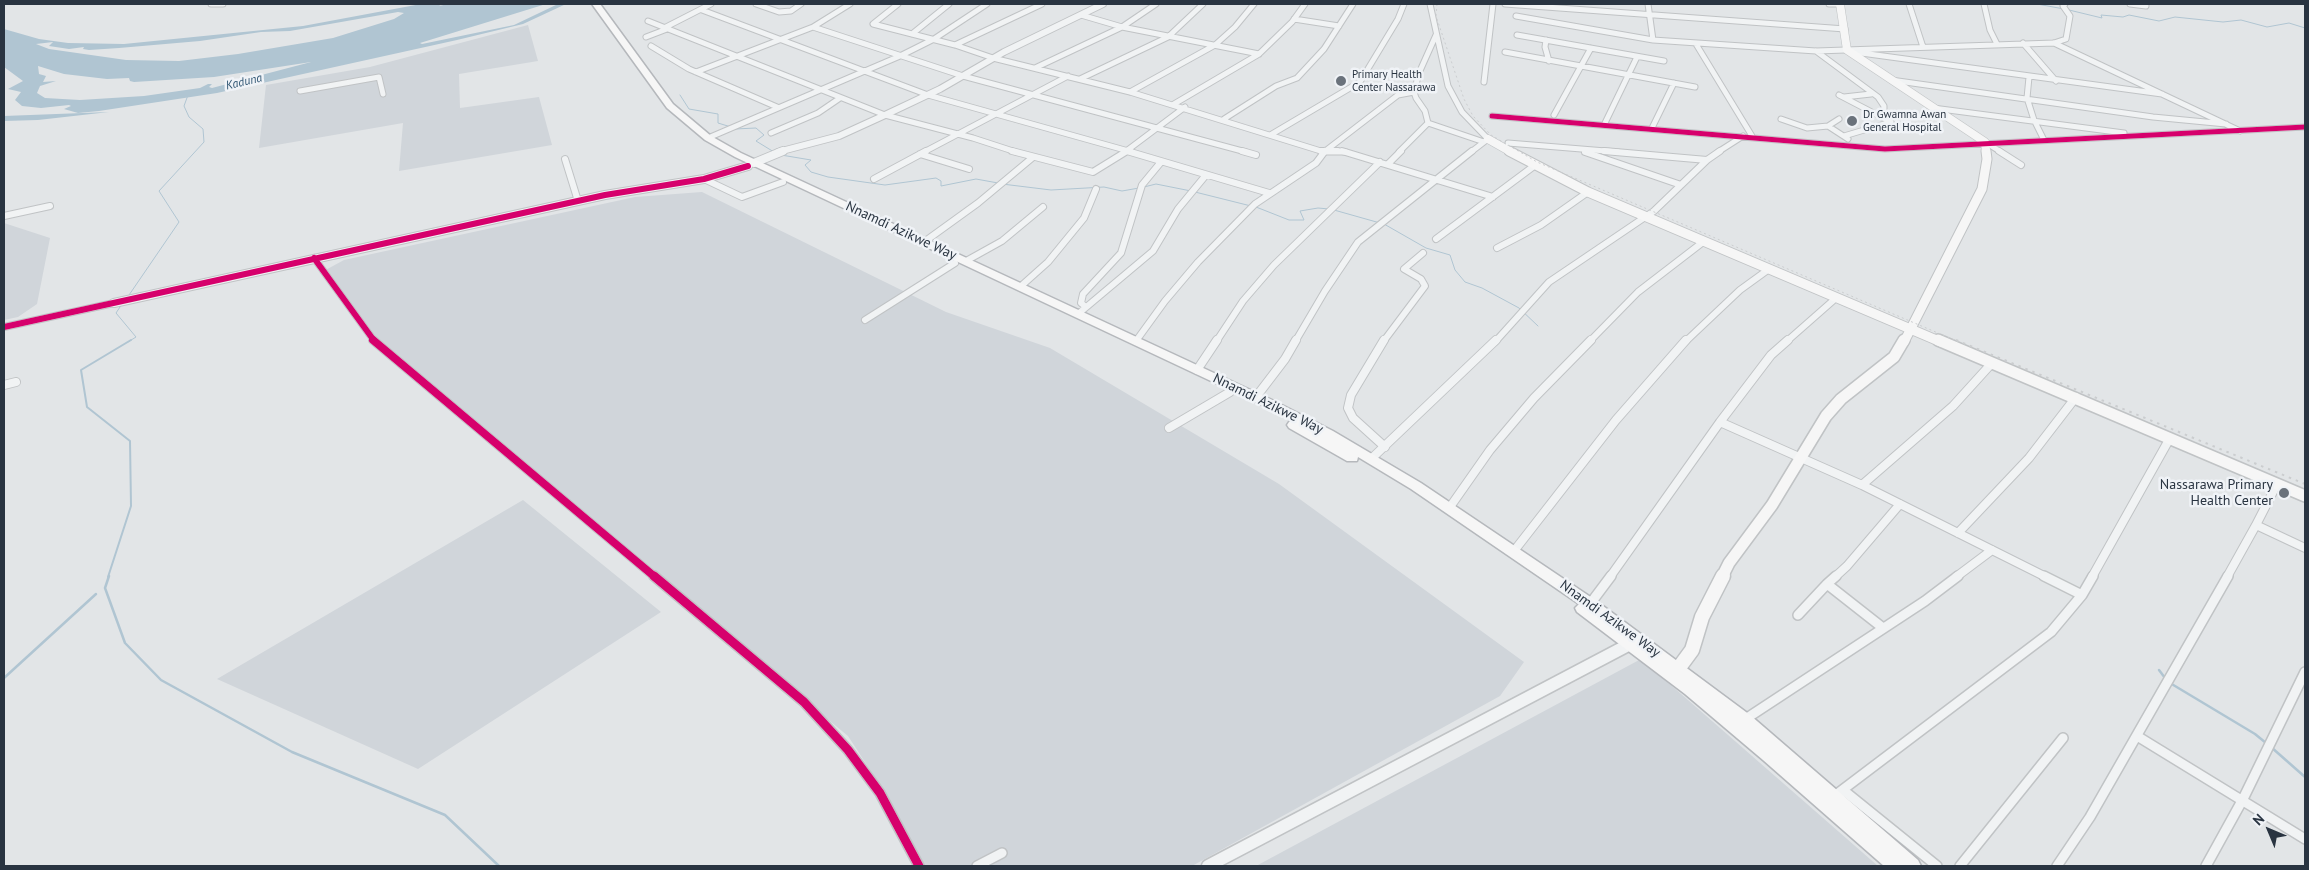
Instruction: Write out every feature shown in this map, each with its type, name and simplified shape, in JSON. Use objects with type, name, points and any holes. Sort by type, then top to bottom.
[{"type":"highway","name":"Nnamdi Azikwe Way","points":[[588,4],[614,44],[667,112],[704,140],[751,164],[924,242],[961,262],[1230,392],[1344,453],[1436,508],[1562,593],[1630,644],[1769,755],[1896,866]]},
{"type":"highway","name":"Nnamdi Azikwe Way","points":[[596,4],[670,106],[708,138],[783,182],[961,262],[1082,311],[1136,341],[1256,397],[1329,434],[1450,507],[1590,604],[1678,669],[1838,793],[1912,866]]},
{"type":"main road","points":[[1678,669],[1692,650],[1702,617],[1729,563],[1772,505],[1831,410],[1841,399],[1894,356],[1912,328],[1982,188],[1987,159],[1984,142],[1847,50],[1845,29],[1836,4]]},
{"type":"main road","points":[[1486,140],[1588,192],[1703,242],[1912,328],[2305,496]]},
{"type":"street","points":[[211,4],[223,4]]},
{"type":"street","points":[[646,38],[711,4]]},
{"type":"street","points":[[756,4],[779,12],[790,11],[801,4]]},
{"type":"street","points":[[696,72],[813,28],[850,4]]},
{"type":"street","points":[[898,4],[872,22],[955,45],[993,58],[1185,107],[1324,152],[1340,151],[1388,164],[1493,197]]},
{"type":"street","points":[[912,34],[949,4]]},
{"type":"street","points":[[708,138],[900,56],[934,39],[987,4]]},
{"type":"street","points":[[955,45],[1042,4]]},
{"type":"street","points":[[4,327],[578,201],[704,178],[751,164],[776,153],[824,141],[885,115],[928,95],[993,58],[1102,4]]},
{"type":"street","points":[[1034,68],[1122,27],[1156,4]]},
{"type":"street","points":[[1080,79],[1168,37],[1203,4]]},
{"type":"street","points":[[1130,92],[1215,45],[1254,4]]},
{"type":"street","points":[[1174,104],[1259,54],[1294,19],[1305,4]]},
{"type":"street","points":[[1224,119],[1276,86],[1297,78],[1324,49],[1353,4]]},
{"type":"street","points":[[1272,134],[1360,82],[1398,19],[1404,4]]},
{"type":"street","points":[[1430,4],[1448,86],[1462,112],[1486,140]]},
{"type":"street","points":[[1484,82],[1493,4]]},
{"type":"street","points":[[1505,4],[1845,29]]},
{"type":"street","points":[[1648,4],[1653,40]]},
{"type":"street","points":[[1909,4],[1923,47]]},
{"type":"street","points":[[1984,4],[1990,30],[1997,44]]},
{"type":"street","points":[[2130,4],[2146,6]]},
{"type":"street","points":[[1516,16],[1653,40],[1816,51],[2054,43],[2066,39],[2070,16],[2065,8]]},
{"type":"street","points":[[702,10],[928,95],[998,113],[1270,193]]},
{"type":"street","points":[[1081,15],[1122,27],[1259,54]]},
{"type":"street","points":[[1294,19],[1339,26]]},
{"type":"street","points":[[648,21],[885,115],[957,134],[1032,158],[1093,172],[1126,152],[1185,107]]},
{"type":"street","points":[[813,28],[963,76],[1256,155]]},
{"type":"street","points":[[1436,35],[1419,73],[1414,92],[1428,123],[1486,140]]},
{"type":"street","points":[[1517,35],[1664,62]]},
{"type":"street","points":[[1546,40],[1549,61]]},
{"type":"street","points":[[2023,43],[2056,80]]},
{"type":"street","points":[[2054,43],[2241,131]]},
{"type":"street","points":[[1696,44],[1752,136]]},
{"type":"street","points":[[652,46],[696,72],[777,107]]},
{"type":"street","points":[[1554,115],[1591,48]]},
{"type":"street","points":[[1847,50],[1876,56],[2162,94]]},
{"type":"street","points":[[1816,51],[1878,98],[1884,106],[1884,117]]},
{"type":"street","points":[[1505,52],[1696,87]]},
{"type":"street","points":[[1604,125],[1636,56]]},
{"type":"street","points":[[874,179],[1068,76]]},
{"type":"street","points":[[300,91],[379,77],[383,94]]},
{"type":"street","points":[[2029,77],[2027,98],[2034,120],[2044,140]]},
{"type":"street","points":[[1890,80],[2153,117],[2226,124]]},
{"type":"street","points":[[1652,128],[1674,83]]},
{"type":"street","points":[[1136,341],[1192,268],[1253,206],[1316,163],[1324,152],[1398,95],[1414,92]]},
{"type":"street","points":[[1844,136],[1889,124],[1890,122],[1884,117],[1842,96],[1871,94]]},
{"type":"street","points":[[771,133],[818,113],[840,98]]},
{"type":"street","points":[[1933,108],[2034,120],[2133,136]]},
{"type":"street","points":[[1492,116],[1752,136],[1885,149],[1984,142],[2305,128]]},
{"type":"street","points":[[1781,119],[1807,128],[1828,126],[1839,119]]},
{"type":"street","points":[[1388,164],[1428,123]]},
{"type":"street","points":[[1828,126],[1857,146]]},
{"type":"street","points":[[1371,460],[1524,311],[1550,282],[1646,217],[1707,160],[1743,136]]},
{"type":"street","points":[[1256,397],[1285,360],[1325,290],[1353,248],[1486,140]]},
{"type":"street","points":[[1984,142],[2021,164]]},
{"type":"street","points":[[1508,143],[1707,160]]},
{"type":"street","points":[[1574,148],[1681,186]]},
{"type":"street","points":[[920,154],[969,170]]},
{"type":"street","points":[[924,242],[1003,183],[1032,158]]},
{"type":"street","points":[[565,160],[578,201]]},
{"type":"street","points":[[1082,311],[1083,294],[1125,247],[1142,187],[1161,162]]},
{"type":"street","points":[[1198,370],[1243,301],[1274,265],[1380,162]]},
{"type":"street","points":[[1436,239],[1534,166]]},
{"type":"street","points":[[1082,311],[1153,251],[1191,192],[1206,175]]},
{"type":"street","points":[[704,178],[742,197],[783,182]]},
{"type":"street","points":[[1020,287],[1048,262],[1084,218],[1096,189]]},
{"type":"street","points":[[1497,248],[1541,225],[1588,192]]},
{"type":"street","points":[[4,216],[50,206]]},
{"type":"street","points":[[865,320],[961,262],[1002,241],[1043,207]]},
{"type":"street","points":[[1450,507],[1490,450],[1534,398],[1638,292],[1703,242]]},
{"type":"street","points":[[1384,447],[1353,418],[1348,408],[1351,395],[1390,330],[1425,286],[1421,279],[1404,268],[1422,253]]},
{"type":"street","points":[[314,258],[373,340],[804,702],[848,750],[880,793],[919,866]]},
{"type":"street","points":[[1514,551],[1616,420],[1692,333],[1740,290],[1769,270]]},
{"type":"street","points":[[1590,604],[1659,511],[1720,422],[1771,355],[1836,298]]},
{"type":"street","points":[[1862,484],[1953,406],[1992,363]]},
{"type":"street","points":[[4,385],[16,382]]},
{"type":"street","points":[[1169,428],[1230,392]]},
{"type":"street","points":[[1958,533],[2029,458],[2076,398]]},
{"type":"street","points":[[1720,422],[1862,484],[2082,595]]},
{"type":"street","points":[[1937,866],[1838,793],[2050,632],[2082,595],[2128,516],[2170,438]]},
{"type":"street","points":[[2057,866],[2090,817],[2137,736],[2256,525],[2277,484]]},
{"type":"street","points":[[1798,615],[1847,566],[1900,504]]},
{"type":"street","points":[[2256,525],[2305,548]]},
{"type":"street","points":[[1744,720],[1793,690],[1925,601],[1992,550]]},
{"type":"street","points":[[1827,584],[1840,592],[1883,628]]},
{"type":"street","points":[[1208,866],[1630,644]]},
{"type":"street","points":[[2206,866],[2243,799],[2305,672]]},
{"type":"street","points":[[2137,736],[2243,799],[2305,839]]},
{"type":"street","points":[[1960,866],[2063,738]]},
{"type":"street","points":[[977,866],[1002,853]]},
{"type":"shaded area","points":[[528,25],[538,61],[459,74],[460,108],[539,97],[552,145],[399,171],[403,123],[259,148],[266,85],[370,67]]},
{"type":"shaded area","points":[[702,192],[946,312],[1050,348],[1279,484],[1524,662],[1500,696],[1192,866],[916,866],[883,790],[848,736],[545,486],[376,340],[320,273],[344,260],[635,197]]},
{"type":"shaded area","points":[[4,223],[50,238],[37,304],[18,317],[4,320]]},
{"type":"shaded area","points":[[523,500],[661,612],[418,769],[217,679]]},
{"type":"shaded area","points":[[1641,659],[1878,866],[1256,866]]},
{"type":"water","name":"Kaduna","points":[[421,4],[442,4],[439,6],[448,4],[546,4],[420,43],[422,44],[514,25],[558,4],[566,4],[523,24],[457,40],[217,93],[99,111],[78,113],[64,109],[71,106],[69,105],[41,108],[22,106],[15,100],[21,92],[8,89],[23,81],[4,67],[4,29],[39,39],[68,43],[124,44],[303,26]],"holes":[[[398,12],[404,13],[394,19],[333,38],[238,54],[179,61],[126,60],[49,49],[36,44],[53,42],[49,46],[69,49],[84,47],[83,49],[89,50],[200,41],[261,32],[290,31]],[[311,62],[212,88],[209,87],[212,84],[208,84],[200,88],[144,96],[80,100],[45,98],[37,93],[40,86],[56,81],[43,82],[46,76],[39,74],[38,66],[64,74],[107,79],[129,78],[130,81],[134,82],[214,77]]]},
{"type":"water","points":[[109,112],[38,120],[4,121],[4,116]]},
{"type":"waterway","points":[[2037,4],[2064,9]]},
{"type":"waterway","points":[[2069,10],[2102,18],[2101,15],[2123,17],[2129,15],[2159,21],[2175,17],[2223,22],[2241,20],[2267,27],[2289,23],[2305,28]]},
{"type":"waterway","points":[[127,298],[179,222],[159,191],[204,142],[203,129],[189,117],[184,106],[188,95]]},
{"type":"waterway","points":[[680,95],[689,109],[718,114],[718,123],[731,127]]},
{"type":"waterway","points":[[735,129],[756,128],[764,135],[756,141],[774,152]]},
{"type":"waterway","points":[[781,155],[811,160],[805,165],[811,172],[828,177],[885,185],[936,178],[941,181],[941,186],[976,179],[998,183]]},
{"type":"waterway","points":[[1002,184],[1051,190],[1104,187],[1122,191],[1139,188]]},
{"type":"waterway","points":[[1144,187],[1156,184],[1191,191]]},
{"type":"waterway","points":[[1195,192],[1251,206]]},
{"type":"waterway","points":[[1256,207],[1289,220],[1304,220],[1300,211],[1318,208],[1329,209]]},
{"type":"waterway","points":[[1334,210],[1380,223]]},
{"type":"waterway","points":[[1384,224],[1426,248],[1450,255],[1455,270],[1465,282],[1482,288],[1519,308],[1538,326]]},
{"type":"waterway","points":[[122,304],[116,313],[136,337],[128,342]]},
{"type":"waterway","points":[[108,577],[131,506],[130,441],[87,407],[81,370],[131,340]]},
{"type":"waterway","points":[[109,576],[105,588],[125,643],[161,680],[292,752],[445,815],[499,866]]},
{"type":"waterway","points":[[4,678],[96,594]]},
{"type":"waterway","points":[[2159,670],[2165,678]]},
{"type":"waterway","points":[[2170,683],[2255,734],[2266,743]]},
{"type":"waterway","points":[[2271,747],[2305,777]]},
{"type":"railway","points":[[1437,4],[1436,16],[1464,99],[1473,116],[1491,135],[1537,162],[1959,342]]},
{"type":"railway","points":[[1956,340],[2305,484]]},
{"type":"cycle path","points":[[1492,116],[1885,149],[2305,127]]},
{"type":"cycle path","points":[[4,327],[605,195],[704,179],[748,166]]},
{"type":"cycle path","points":[[314,258],[373,340],[804,702],[848,750],[880,793],[919,866]]},
{"type":"place","name":"Primary Health Center Nassarawa","points":[[1341,81]]},
{"type":"place","name":"Dr Gwamna Awan General Hospital","points":[[1852,121]]},
{"type":"place","name":"Nassarawa Primary Health Center","points":[[2284,493]]}]
